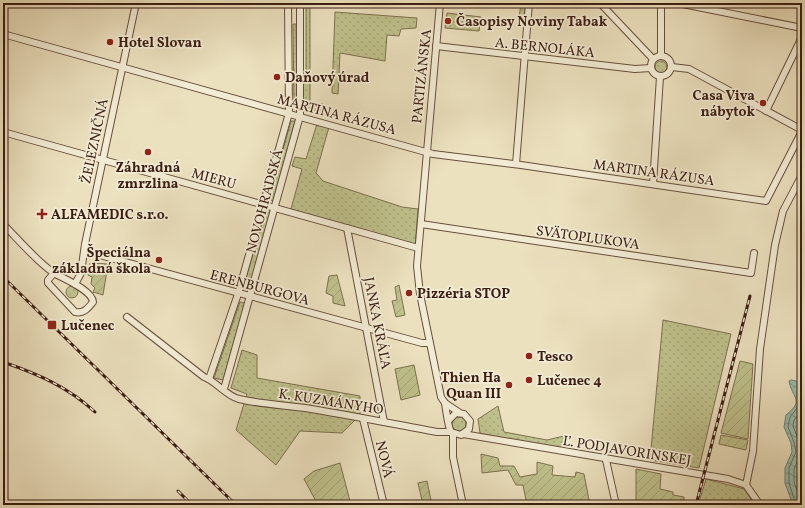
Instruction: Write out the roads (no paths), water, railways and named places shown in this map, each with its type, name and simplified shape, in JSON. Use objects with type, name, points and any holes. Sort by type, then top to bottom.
[{"type":"street","name":"ŽELEZNIČNÁ","points":[[75,284],[81,273],[102,160],[136,3]]},
{"type":"street","name":"NOVOHRADSKÁ","points":[[209,379],[238,294],[289,113],[288,3]]},
{"type":"street","name":"NOVOHRADSKÁ","points":[[224,389],[300,116],[300,3]]},
{"type":"street","name":"PARTIZÁNSKA","points":[[440,3],[426,152],[417,279],[429,343],[441,397],[445,403],[448,422]]},
{"type":"street","points":[[516,164],[529,3]]},
{"type":"street","points":[[600,3],[653,59]]},
{"type":"street","points":[[661,3],[661,56]]},
{"type":"street","points":[[678,3],[802,28]]},
{"type":"street","points":[[288,17],[299,16]]},
{"type":"street","name":"MARTINA RÁZUSA","points":[[3,34],[426,152],[766,201],[802,131]]},
{"type":"street","points":[[766,111],[802,37]]},
{"type":"street","name":"A. BERNOLÁKA","points":[[436,46],[635,69],[651,68]]},
{"type":"street","points":[[653,59],[661,56],[669,59],[672,67]]},
{"type":"street","points":[[653,59],[651,68],[654,74],[660,77],[668,74],[672,67]]},
{"type":"street","points":[[672,67],[689,69],[802,131]]},
{"type":"street","points":[[653,184],[660,77]]},
{"type":"street","name":"MIERU","points":[[3,132],[418,248]]},
{"type":"street","points":[[760,505],[746,485],[753,451],[760,349],[773,254],[780,219],[802,176]]},
{"type":"street","points":[[3,224],[54,273],[75,284],[93,301],[82,312],[75,312],[48,283],[48,280],[54,273]]},
{"type":"street","name":"SVÄTOPLUKOVA","points":[[421,224],[751,273],[754,253]]},
{"type":"street","name":"JANKA KRÁĽA","points":[[347,228],[384,422]]},
{"type":"street","name":"ERENBURGOVA","points":[[85,251],[250,298],[422,343],[429,343]]},
{"type":"street","name":"K. KUZMÁNYHO","points":[[127,317],[204,377],[209,379],[214,385],[224,389],[237,399],[305,408],[437,432],[452,432]]},
{"type":"street","points":[[445,403],[469,418],[470,427],[480,438]]},
{"type":"street","points":[[452,448],[447,438],[437,432],[453,415],[460,413]]},
{"type":"street","name":"NOVÁ","points":[[363,419],[384,505]]},
{"type":"street","points":[[448,422],[452,432],[452,448],[463,505]]},
{"type":"street","points":[[452,448],[470,427]]},
{"type":"street","points":[[452,432],[462,435]]},
{"type":"street","name":"Ľ. PODJAVORINSKEJ","points":[[462,435],[606,460],[714,476],[746,485]]},
{"type":"street","points":[[606,460],[616,505]]},
{"type":"water","points":[[789,381],[796,381],[802,387],[802,505],[793,505],[785,483],[785,468],[792,452],[791,443],[784,427],[786,415],[792,410],[796,402]]},
{"type":"railway","points":[[3,277],[236,505]]},
{"type":"railway","points":[[696,505],[750,296]]},
{"type":"railway","points":[[3,362],[52,382],[74,395],[95,412]]},
{"type":"railway","points":[[178,491],[192,505]]},
{"type":"place","name":"Časopisy Noviny Tabak","points":[[448,21]]},
{"type":"place","name":"Hotel Slovan","points":[[110,42]]},
{"type":"place","name":"Daňový úrad","points":[[277,77]]},
{"type":"place","name":"Casa Viva nábytok","points":[[763,103]]},
{"type":"place","name":"Záhradná zmrzlina","points":[[148,152]]},
{"type":"place","name":"ALFAMEDIC s.r.o.","points":[[42,214]]},
{"type":"place","name":"Špeciálna základná škola","points":[[159,260]]},
{"type":"place","name":"Pizzéria STOP","points":[[409,293]]},
{"type":"place","name":"Lučenec","points":[[52,325]]},
{"type":"place","name":"Tesco","points":[[529,356]]},
{"type":"place","name":"Lučenec 4","points":[[529,380]]},
{"type":"place","name":"Thien Ha Quan III","points":[[509,385]]}]
